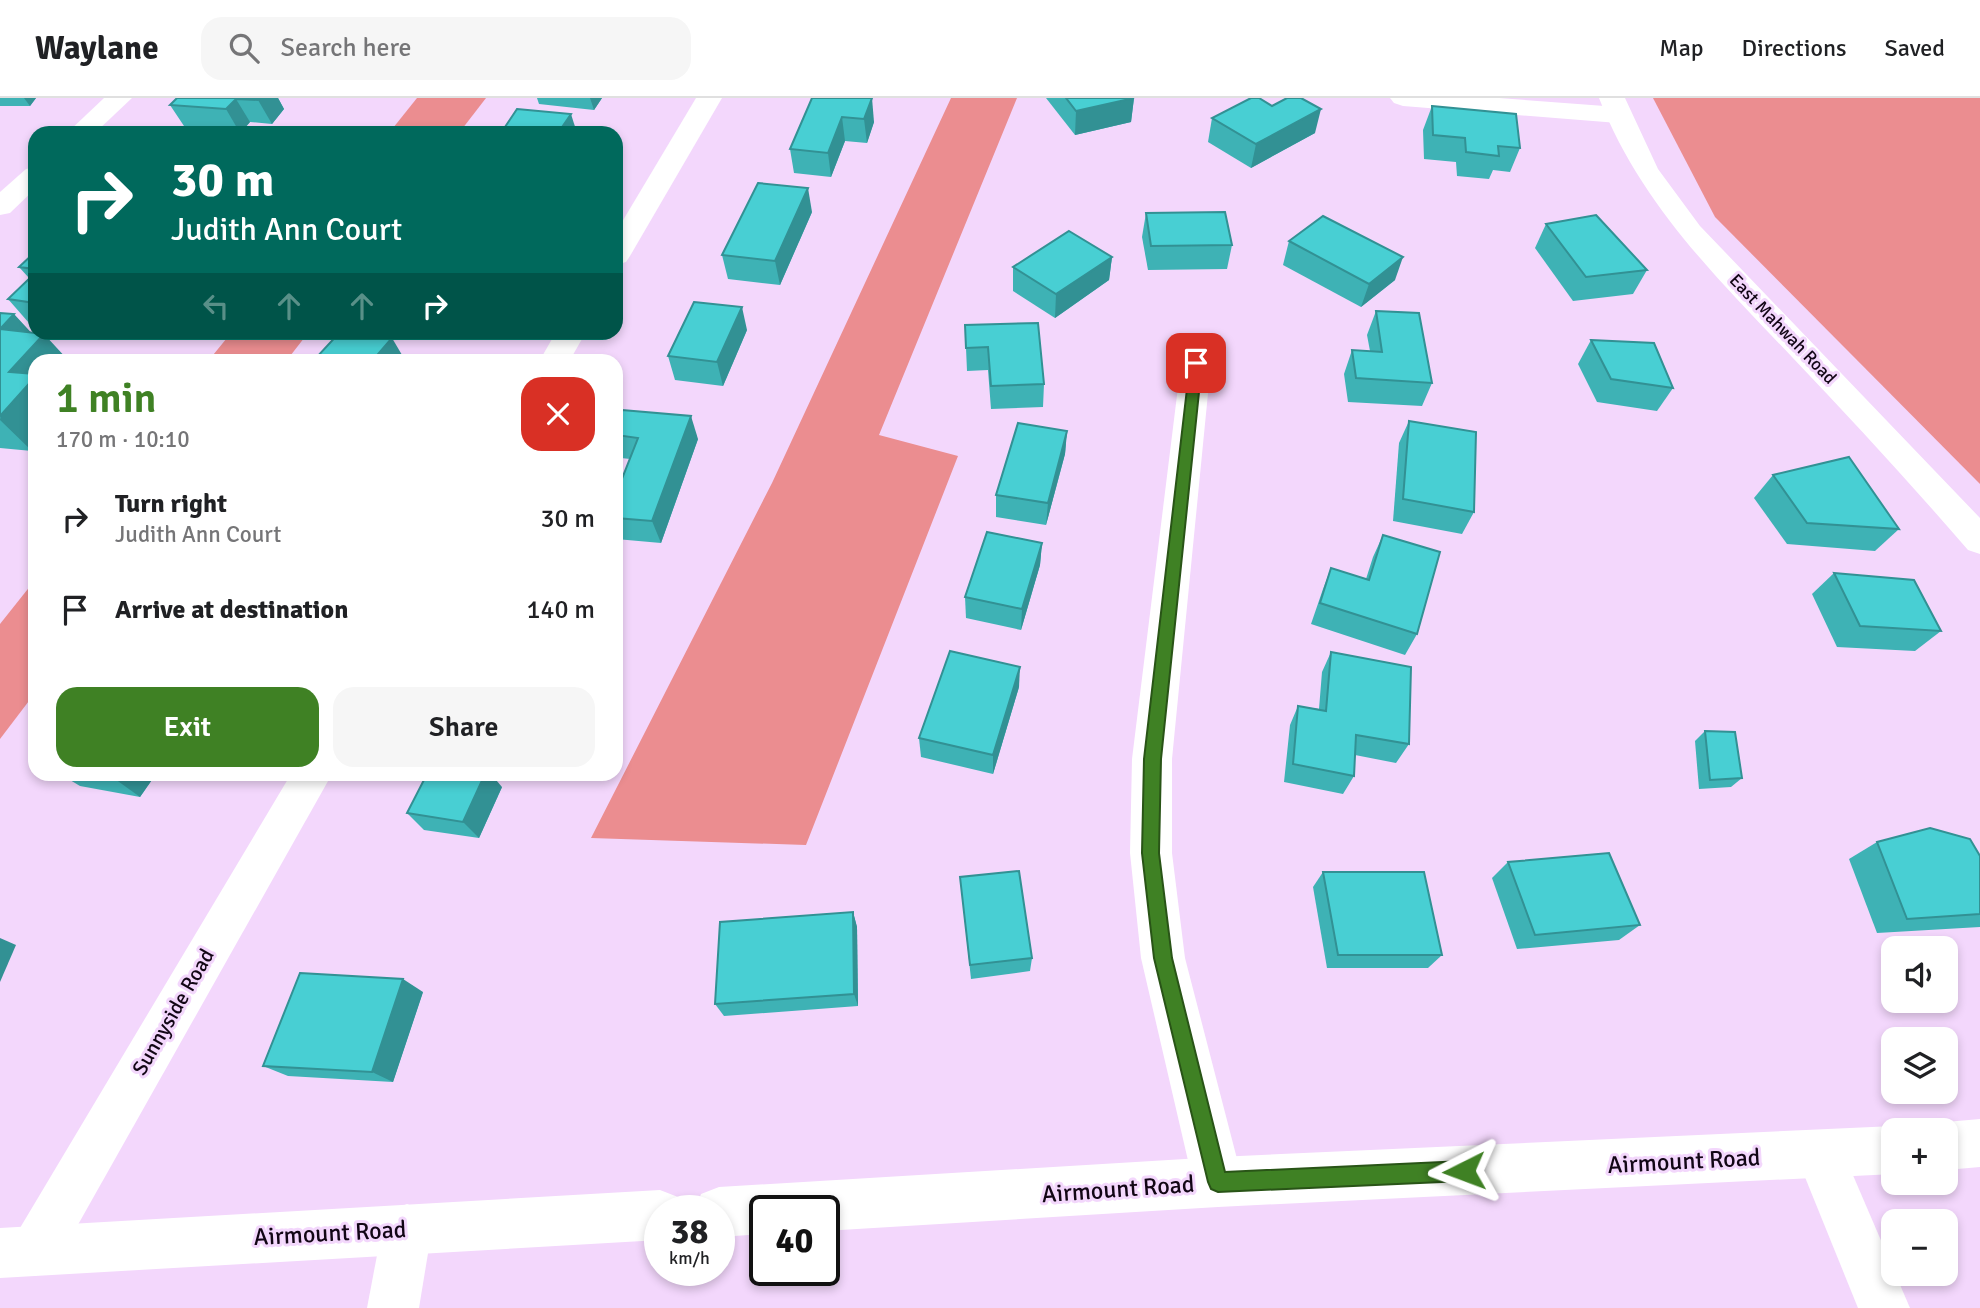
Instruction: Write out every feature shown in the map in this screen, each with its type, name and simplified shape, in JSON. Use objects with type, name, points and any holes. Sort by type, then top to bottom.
[{"type":"street","points":[[88,126],[118,98]]},
{"type":"street","points":[[623,244],[709,98]]},
{"type":"street","points":[[1403,98],[1615,106]]},
{"type":"street","name":"East Mahwah Road","points":[[1615,106],[1653,185],[1705,247],[1927,478],[1980,541]]},
{"type":"street","points":[[0,207],[20,180]]},
{"type":"street","points":[[1196,363],[1152,759],[1151,853],[1163,958],[1218,1182]]},
{"type":"street","name":"Sunnyside Road","points":[[17,1252],[308,781]]},
{"type":"street","points":[[1958,1145],[1980,1143]]},
{"type":"street","name":"Airmount Road","points":[[735,1211],[1218,1182],[1881,1151]]},
{"type":"street","points":[[1820,1155],[1884,1308]]},
{"type":"street","name":"Airmount Road","points":[[17,1252],[644,1216]]},
{"type":"street","points":[[393,1308],[407,1228]]},
{"type":"shaded area","points":[[417,98],[486,98],[464,126],[395,126]]},
{"type":"shaded area","points":[[951,98],[1017,98],[879,435],[958,456],[806,845],[591,838],[620,781],[623,781],[623,775],[772,483]]},
{"type":"shaded area","points":[[1653,98],[1980,98],[1980,484],[1715,217]]},
{"type":"shaded area","points":[[225,340],[303,340],[292,354],[214,354]]},
{"type":"shaded area","points":[[28,589],[28,702],[0,739],[0,624]]},
{"type":"building","points":[[177,98],[260,98],[236,99],[226,109],[170,105]]},
{"type":"building","points":[[812,98],[872,98],[864,119],[842,117],[828,153],[790,149]]},
{"type":"building","points":[[1066,98],[1134,98],[1076,111]]},
{"type":"building","points":[[1251,98],[1259,98],[1272,106],[1287,98],[1301,98],[1321,109],[1256,144],[1212,118]]},
{"type":"building","points":[[1432,106],[1516,114],[1520,148],[1498,146],[1499,156],[1466,152],[1465,138],[1433,135]]},
{"type":"building","points":[[517,109],[571,114],[563,126],[506,126]]},
{"type":"building","points":[[758,183],[808,188],[775,261],[722,255]]},
{"type":"building","points":[[1225,212],[1232,245],[1151,246],[1146,213]]},
{"type":"building","points":[[1596,215],[1647,270],[1586,277],[1546,224]]},
{"type":"building","points":[[1323,216],[1403,257],[1369,284],[1289,241]]},
{"type":"building","points":[[1069,231],[1112,257],[1056,294],[1013,267]]},
{"type":"building","points":[[28,259],[28,268],[19,267]]},
{"type":"building","points":[[28,280],[28,302],[8,299]]},
{"type":"building","points":[[694,302],[742,307],[717,362],[668,356]]},
{"type":"building","points":[[1376,311],[1419,313],[1432,383],[1356,378],[1352,350],[1382,352]]},
{"type":"building","points":[[0,313],[14,314],[0,329]]},
{"type":"building","points":[[1038,323],[1044,384],[991,386],[988,347],[966,348],[965,325]]},
{"type":"building","points":[[0,329],[28,332],[28,340],[38,340],[9,372],[28,373],[28,385],[0,416]]},
{"type":"building","points":[[333,340],[390,340],[378,354],[320,354]]},
{"type":"building","points":[[1591,340],[1654,343],[1673,388],[1611,379]]},
{"type":"building","points":[[623,410],[691,416],[652,521],[623,519],[623,476],[638,438],[623,436]]},
{"type":"building","points":[[1409,421],[1476,432],[1474,512],[1403,499]]},
{"type":"building","points":[[1018,423],[1067,431],[1048,503],[996,495]]},
{"type":"building","points":[[1849,457],[1899,529],[1807,523],[1773,475]]},
{"type":"building","points":[[987,532],[1042,543],[1022,609],[965,597]]},
{"type":"building","points":[[1383,535],[1440,552],[1417,634],[1320,603],[1331,568],[1369,580]]},
{"type":"building","points":[[1834,573],[1914,580],[1941,631],[1860,626]]},
{"type":"building","points":[[950,651],[1020,667],[993,755],[919,738]]},
{"type":"building","points":[[1331,652],[1411,667],[1409,744],[1356,735],[1354,776],[1293,764],[1298,706],[1326,711]]},
{"type":"building","points":[[1705,731],[1735,732],[1742,778],[1710,780]]},
{"type":"building","points":[[423,781],[482,781],[463,822],[407,813]]},
{"type":"building","points":[[1930,828],[1970,839],[1980,856],[1980,914],[1907,919],[1877,842]]},
{"type":"building","points":[[1609,853],[1640,925],[1535,935],[1508,862]]},
{"type":"building","points":[[1019,871],[1032,958],[970,965],[960,877]]},
{"type":"building","points":[[1323,872],[1424,872],[1442,955],[1338,955]]},
{"type":"building","points":[[853,912],[854,994],[715,1004],[720,922]]},
{"type":"building","points":[[300,973],[403,979],[372,1072],[263,1066]]},
{"type":"route","points":[[1196,363],[1152,759],[1151,853],[1163,958],[1218,1182],[1464,1171]]}]
